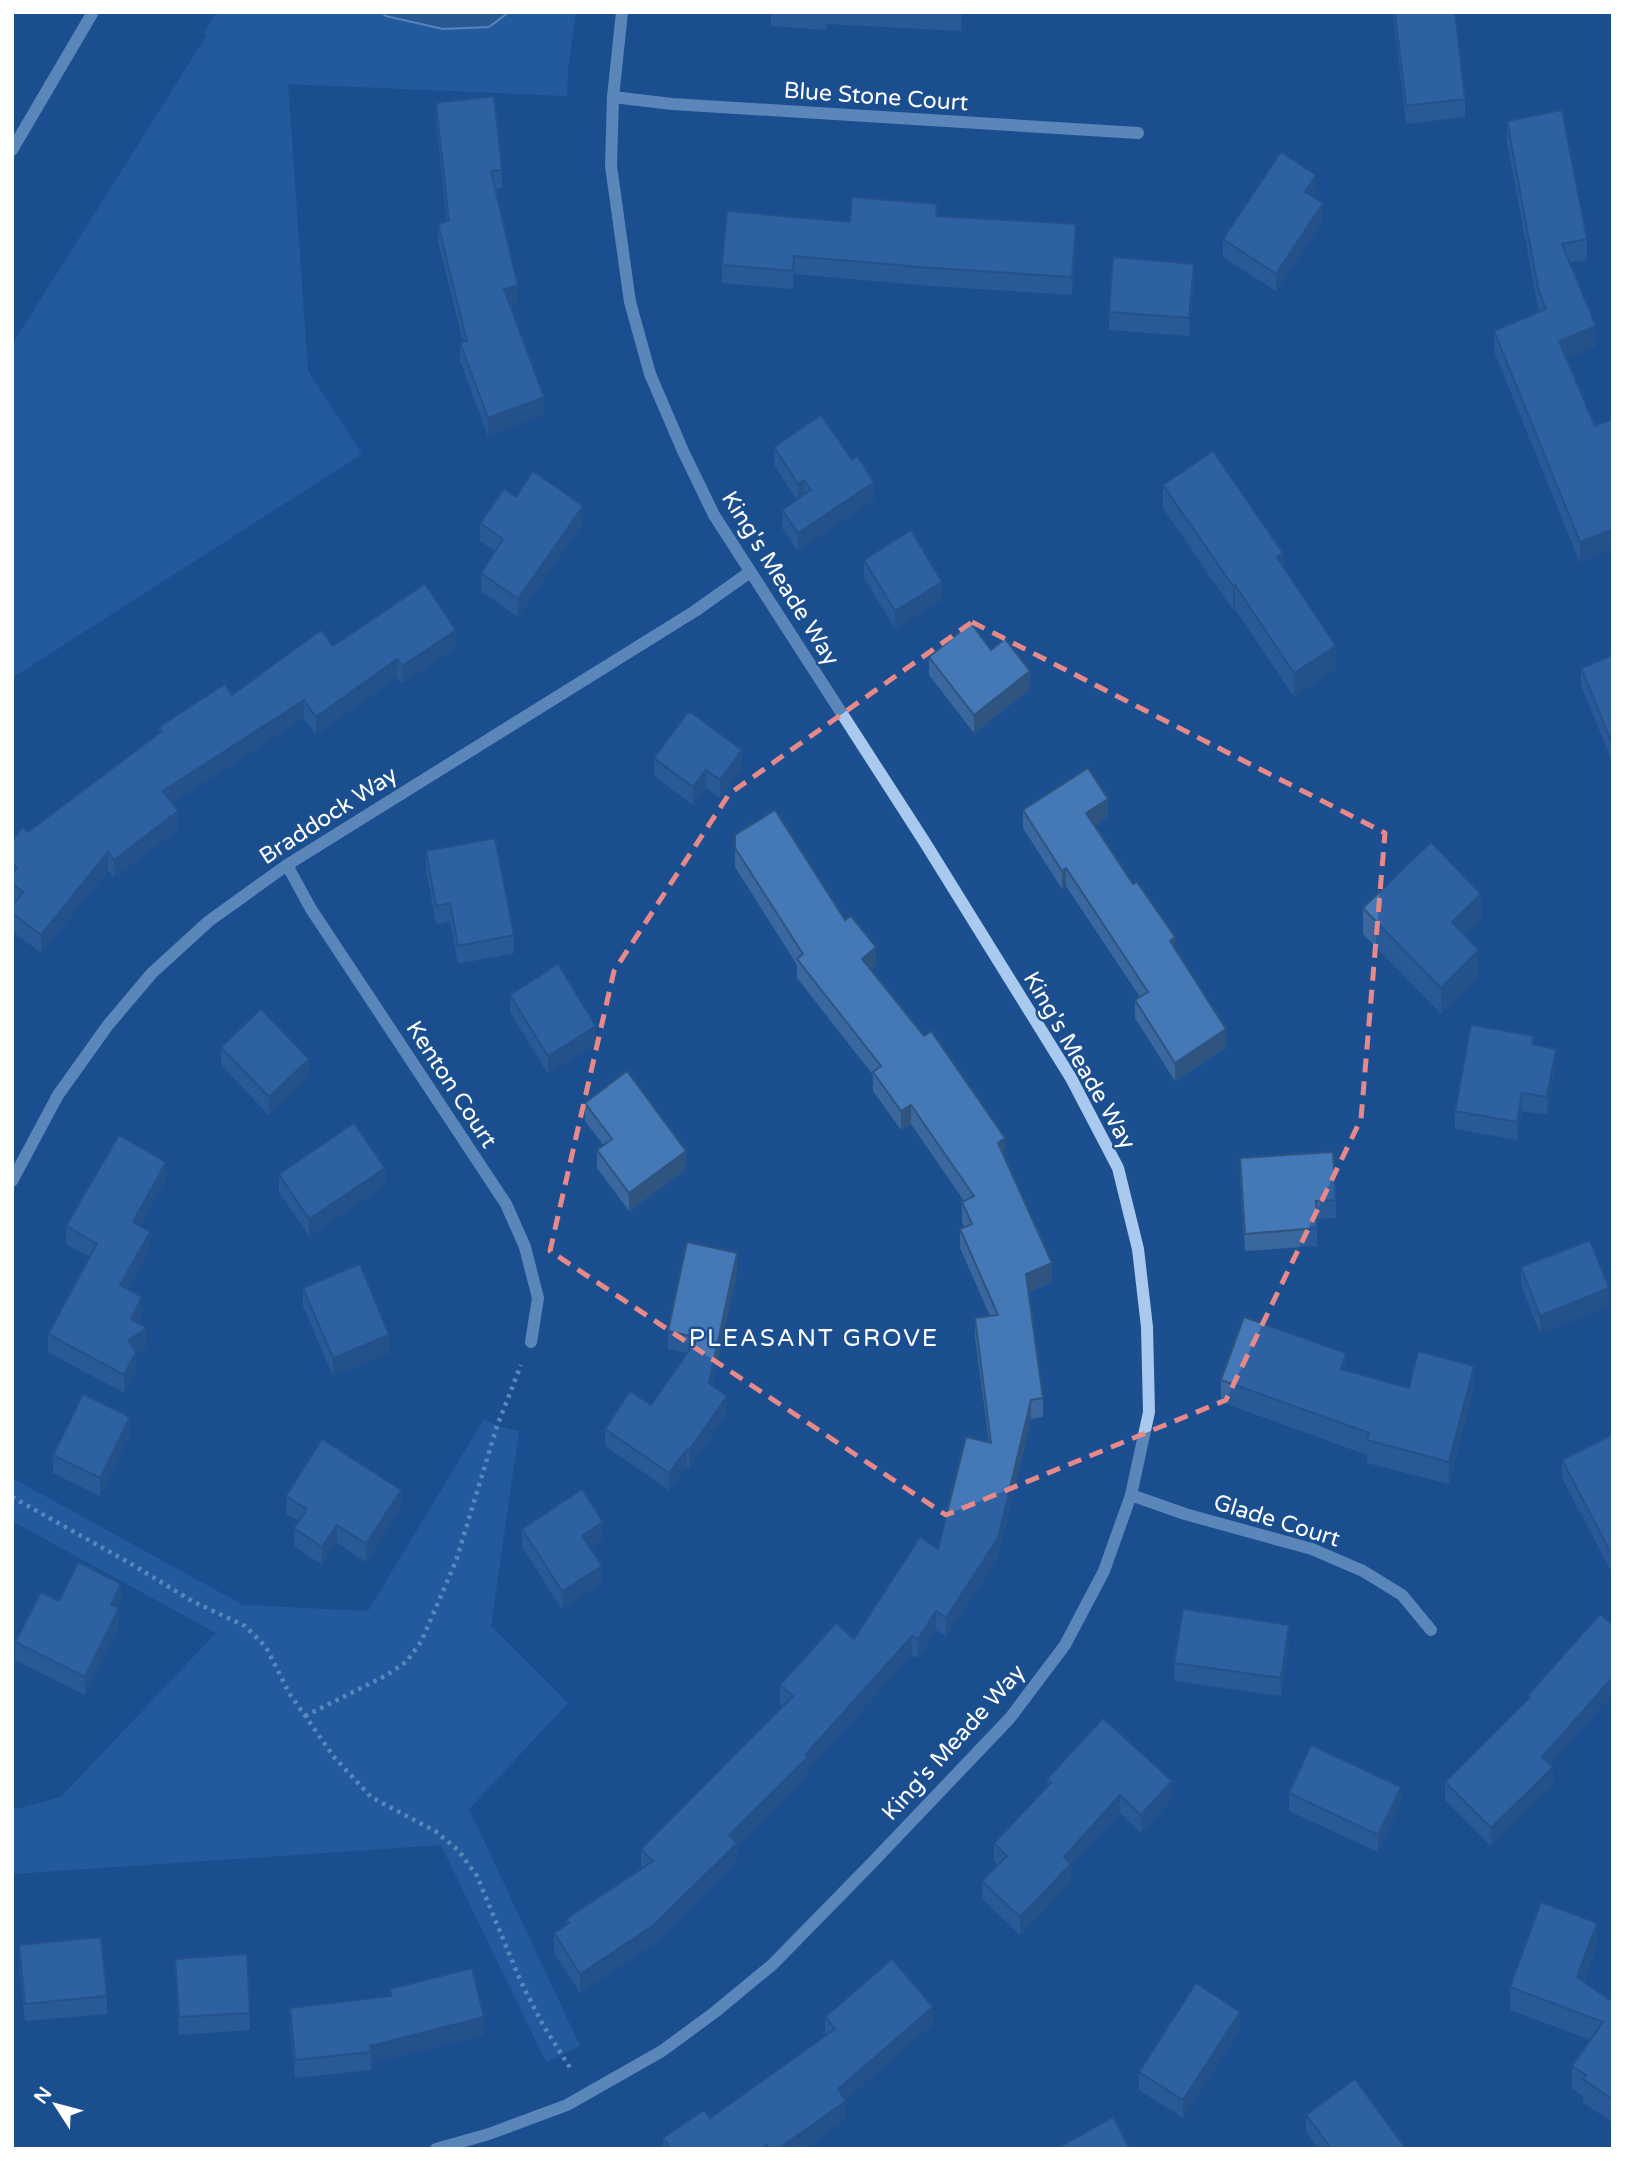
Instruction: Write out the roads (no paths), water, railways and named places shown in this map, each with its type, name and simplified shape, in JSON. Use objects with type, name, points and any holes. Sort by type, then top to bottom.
[{"type":"street","points":[[12,150],[93,12]]},
{"type":"street","name":"King's Meade Way","points":[[436,2149],[489,2134],[568,2105],[662,2051],[772,1965],[1010,1718],[1065,1645],[1104,1571],[1131,1495],[1149,1412],[1147,1327],[1138,1249],[1118,1168],[1071,1077],[924,841],[714,515],[682,452],[647,362],[629,302],[611,166],[613,97],[622,12]]},
{"type":"street","name":"Blue Stone Court","points":[[613,97],[672,104],[1138,133]]},
{"type":"street","name":"Braddock Way","points":[[12,1181],[58,1095],[108,1025],[152,973],[209,922],[286,865],[695,611],[750,572]]},
{"type":"street","name":"Kenton Court","points":[[286,865],[312,909],[506,1204],[525,1247],[538,1298],[531,1342]]},
{"type":"street","name":"Glade Court","points":[[1131,1495],[1185,1514],[1312,1549],[1363,1571],[1402,1595],[1432,1630]]},
{"type":"district","name":"PLEASANT GROVE","points":[[814,1338]]}]
